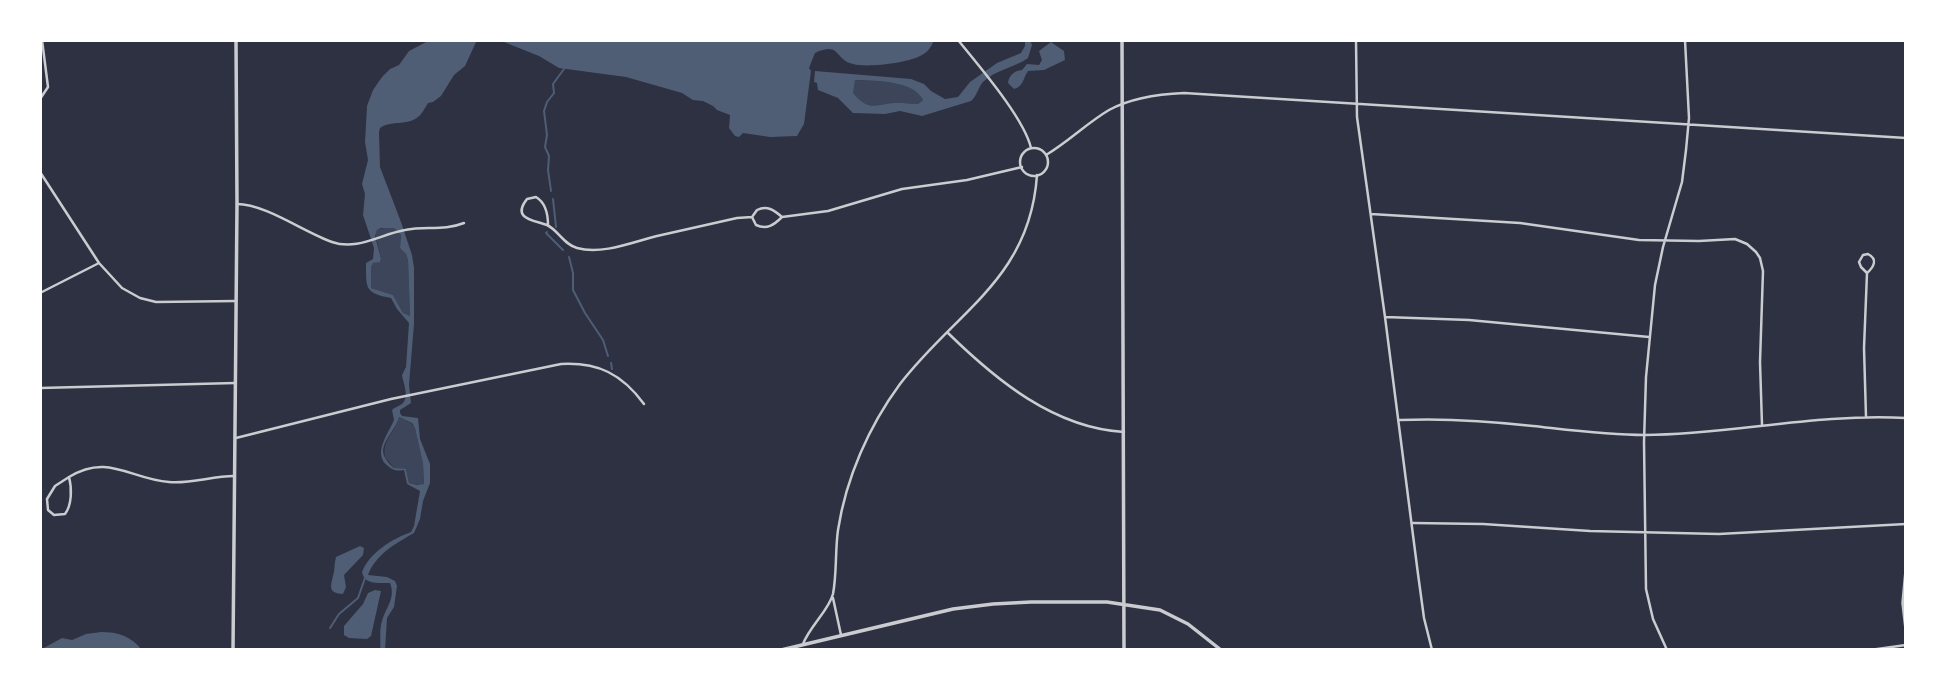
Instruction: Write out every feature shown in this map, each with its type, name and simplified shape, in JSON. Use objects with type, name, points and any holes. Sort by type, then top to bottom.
[{"type":"street","points":[[233,650],[236,40]]},
{"type":"street","points":[[958,40],[1020,125],[1031,148]]},
{"type":"street","points":[[1122,40],[1124,650]]},
{"type":"street","points":[[1356,40],[1356,105],[1424,618],[1432,650]]},
{"type":"street","points":[[1667,650],[1653,619],[1646,581],[1644,435],[1649,337],[1657,271],[1682,182],[1689,125],[1685,40]]},
{"type":"street","points":[[40,99],[47,91],[48,81],[41,41]]},
{"type":"street","points":[[1046,155],[1122,104],[1184,93],[1906,138]]},
{"type":"street","points":[[1031,148],[1041,150],[1046,155],[1046,169],[1037,175],[1027,173],[1022,167],[1021,158],[1031,148]]},
{"type":"street","points":[[752,217],[756,225],[765,227],[773,225],[782,217],[828,211],[902,189],[967,180],[1022,167]]},
{"type":"street","points":[[40,172],[106,273],[131,294],[156,302],[236,302]]},
{"type":"street","points":[[841,635],[832,597],[836,547],[842,510],[864,446],[900,385],[926,353],[983,297],[1016,251],[1030,219],[1037,175]]},
{"type":"street","points":[[548,225],[542,201],[530,197],[523,204],[523,215],[531,221],[548,225],[570,245],[582,249],[600,249],[737,218],[752,217]]},
{"type":"street","points":[[237,204],[250,206],[340,245],[405,230],[452,228],[464,223]]},
{"type":"street","points":[[752,217],[757,210],[766,207],[782,217]]},
{"type":"street","points":[[1371,214],[1520,223],[1619,238],[1665,241],[1739,240],[1751,247],[1760,258],[1763,271],[1760,352],[1762,425]]},
{"type":"street","points":[[1866,417],[1864,348],[1867,273],[1874,264],[1868,254],[1861,257],[1859,262],[1867,273]]},
{"type":"street","points":[[40,292],[99,263]]},
{"type":"street","points":[[1385,317],[1469,320],[1649,337]]},
{"type":"street","points":[[947,333],[990,373],[1045,408],[1096,428],[1124,432]]},
{"type":"street","points":[[234,438],[391,399],[572,363],[605,370],[631,389],[644,404]]},
{"type":"street","points":[[40,388],[235,383]]},
{"type":"street","points":[[1398,420],[1459,421],[1644,435],[1695,433],[1805,420],[1906,418]]},
{"type":"street","points":[[69,477],[69,509],[62,516],[54,515],[48,510],[47,499],[55,486],[69,477],[80,470],[94,466],[116,468],[170,482],[234,476]]},
{"type":"street","points":[[1412,523],[1719,534],[1906,524]]},
{"type":"street","points":[[1906,571],[1903,589],[1906,629]]},
{"type":"street","points":[[803,645],[807,634],[832,597]]},
{"type":"street","points":[[781,650],[972,606],[1031,602],[1107,602],[1166,612],[1188,624],[1221,650]]},
{"type":"street","points":[[1870,650],[1906,645]]},
{"type":"shaded area","points":[[430,40],[477,40],[465,66],[454,75],[441,96],[428,103],[414,120],[389,124],[380,128],[379,132],[380,167],[401,222],[414,268],[414,324],[409,385],[411,403],[400,410],[400,413],[402,416],[418,418],[420,439],[430,464],[430,483],[414,533],[381,555],[368,575],[387,577],[395,581],[397,586],[394,607],[387,618],[385,650],[380,650],[381,624],[392,588],[390,583],[369,581],[362,572],[370,558],[382,547],[411,532],[420,491],[407,484],[404,470],[392,469],[381,456],[383,444],[394,420],[392,410],[406,398],[402,375],[406,367],[409,323],[391,298],[372,292],[367,284],[366,263],[373,259],[374,248],[363,215],[365,194],[362,184],[368,160],[365,142],[367,106],[382,77],[399,65],[409,51]],"holes":[[[381,228],[394,228],[401,235],[400,248],[408,260],[410,316],[403,313],[393,295],[371,288],[371,267],[381,259],[375,236]],[[399,417],[412,423],[415,428],[423,464],[424,484],[409,483],[406,469],[394,468],[384,454],[385,443]]]},
{"type":"shaded area","points":[[499,40],[934,40],[922,55],[887,64],[853,64],[829,49],[815,53],[809,68],[811,71],[804,124],[797,136],[770,137],[743,133],[739,137],[729,128],[730,115],[703,101],[626,77],[559,68],[539,56]]},
{"type":"shaded area","points":[[1025,40],[1030,40],[1032,45],[1028,58],[988,78],[971,101],[922,116],[900,111],[885,114],[853,113],[838,98],[818,90],[817,83],[814,82],[815,71],[911,79],[924,84],[945,99],[958,97],[970,82],[997,63],[1021,53]],"holes":[[[855,80],[902,85],[918,93],[923,100],[918,104],[867,105],[853,93]]]},
{"type":"shaded area","points":[[1051,42],[1064,51],[1065,60],[1044,70],[1028,71],[1022,84],[1014,89],[1008,83],[1014,72],[1022,70],[1027,64],[1039,65],[1042,60],[1039,51]]},
{"type":"shaded area","points":[[855,80],[902,85],[918,93],[923,100],[918,104],[866,104],[852,92]]},
{"type":"shaded area","points":[[387,227],[394,228],[401,235],[400,248],[408,260],[410,316],[403,313],[393,295],[371,288],[371,267],[373,263],[381,261],[375,233]]},
{"type":"shaded area","points":[[399,417],[415,428],[423,464],[424,484],[409,483],[406,469],[395,469],[385,457],[385,445]]},
{"type":"shaded area","points":[[360,546],[364,548],[363,555],[344,575],[346,587],[343,594],[333,591],[331,587],[336,557]]},
{"type":"shaded area","points":[[381,591],[371,636],[367,639],[344,635],[344,626],[363,604],[368,593]]},
{"type":"shaded area","points":[[101,632],[124,636],[142,650],[40,650],[62,638],[72,640]]},
{"type":"waterway","points":[[551,191],[549,156],[545,147],[547,135],[544,111],[554,93],[553,84],[564,69]]},
{"type":"waterway","points":[[553,199],[556,227]]},
{"type":"waterway","points":[[547,232],[563,250]]},
{"type":"waterway","points":[[569,257],[573,290],[603,340],[608,356]]},
{"type":"waterway","points":[[611,363],[612,369]]},
{"type":"waterway","points":[[330,628],[339,614],[358,598],[365,578]]}]
